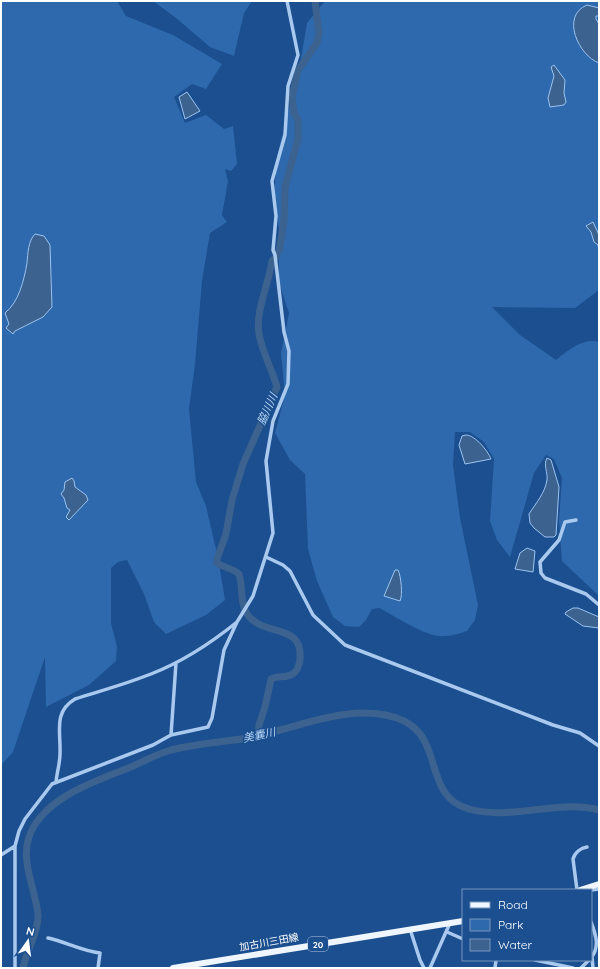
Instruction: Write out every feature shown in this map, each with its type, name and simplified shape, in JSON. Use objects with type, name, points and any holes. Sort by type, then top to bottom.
[{"type":"main road","points":[[588,889],[599,884]]},
{"type":"main road","name":"加古川三田線","points":[[173,968],[462,921]]},
{"type":"street","points":[[15,968],[15,846],[19,831],[25,819],[52,784],[153,744],[171,735],[208,726],[212,718],[224,650],[251,600],[273,533],[266,461],[273,421],[288,384],[289,350],[284,332],[275,254],[273,250],[276,216],[272,181],[285,135],[288,86],[298,55],[287,1]]},
{"type":"street","points":[[576,520],[569,520],[565,522],[559,540],[540,562],[540,573],[545,578],[586,594],[599,605]]},
{"type":"street","points":[[266,557],[283,565],[290,571],[313,615],[345,646],[553,725],[580,733],[599,746]]},
{"type":"street","points":[[56,782],[60,753],[60,719],[63,708],[75,699],[151,674],[176,663],[216,640],[238,622]]},
{"type":"street","points":[[171,735],[176,663]]},
{"type":"street","points":[[1,855],[15,846]]},
{"type":"street","points":[[579,889],[573,859],[574,854],[582,848],[587,847]]},
{"type":"street","points":[[588,889],[599,889]]},
{"type":"street","points":[[430,968],[450,923]]},
{"type":"street","points":[[592,925],[598,943],[596,952],[592,956]]},
{"type":"street","points":[[410,929],[424,968]]},
{"type":"street","points":[[447,932],[462,940]]},
{"type":"street","points":[[48,938],[100,953],[98,968]]},
{"type":"street","points":[[540,961],[573,968]]},
{"type":"green space","points":[[1,1],[117,1],[126,16],[173,35],[222,64],[206,89],[192,84],[174,97],[185,123],[206,115],[224,129],[233,126],[237,164],[231,171],[225,169],[228,181],[222,215],[227,222],[210,233],[202,281],[195,364],[189,409],[196,482],[206,506],[218,558],[225,600],[206,615],[166,634],[154,622],[144,594],[127,560],[118,562],[111,568],[111,623],[117,647],[116,661],[89,685],[46,707],[45,657],[13,752],[1,765]]},
{"type":"green space","points":[[153,1],[252,1],[244,13],[234,56],[210,47],[176,18]]},
{"type":"green space","points":[[325,1],[599,1],[599,290],[575,308],[492,307],[520,335],[556,360],[570,349],[581,343],[587,341],[599,342],[599,596],[562,561],[559,521],[562,478],[554,459],[546,455],[534,473],[510,557],[497,540],[490,521],[494,459],[484,442],[470,432],[455,432],[453,465],[460,518],[478,605],[475,620],[467,631],[453,635],[439,636],[424,632],[379,608],[372,609],[366,620],[359,627],[345,626],[333,617],[317,581],[308,549],[305,474],[290,460],[275,433],[285,395],[281,353],[289,313],[279,283],[279,229],[274,197],[277,156],[299,70],[307,23]]},
{"type":"water","points":[[587,5],[599,8],[599,16],[596,16],[596,19],[599,24],[599,63],[585,53],[575,36],[575,18],[579,10]]},
{"type":"water","points":[[554,65],[565,80],[564,93],[566,102],[564,105],[550,107],[548,98],[554,76],[551,67]]},
{"type":"water","points":[[187,92],[200,111],[185,119],[179,97]]},
{"type":"water","points":[[593,222],[599,235],[599,250],[598,245],[594,242],[591,232],[586,226]]},
{"type":"water","points":[[35,234],[44,236],[50,245],[52,307],[43,317],[15,331],[13,334],[6,328],[9,324],[5,313],[14,303],[20,290],[26,270],[28,251]]},
{"type":"water","points":[[462,436],[470,436],[481,444],[491,459],[465,464],[459,445]]},
{"type":"water","points":[[547,458],[551,460],[559,487],[556,535],[554,537],[545,537],[534,528],[530,523],[529,514],[540,498],[546,485],[547,477],[545,463]]},
{"type":"water","points":[[72,478],[75,487],[86,495],[88,500],[69,520],[66,517],[70,510],[67,508],[61,494],[64,490],[65,482]]},
{"type":"water","points":[[527,548],[535,551],[533,572],[515,569],[520,553]]},
{"type":"water","points":[[395,570],[398,570],[401,581],[400,601],[384,596]]},
{"type":"water","points":[[573,608],[578,608],[599,617],[599,628],[583,626],[565,614]]},
{"type":"waterway","name":"脇川川","points":[[258,737],[259,725],[265,707],[271,679],[288,676],[296,671],[300,659],[299,647],[295,640],[289,635],[263,626],[254,621],[247,614],[243,605],[239,574],[234,570],[217,563],[217,559],[226,534],[232,500],[243,464],[277,387],[260,341],[258,325],[272,261],[276,257],[280,247],[284,220],[285,187],[298,139],[298,120],[294,113],[292,97],[298,70],[317,43],[319,33],[315,1]]},
{"type":"waterway","name":"美嚢川","points":[[23,968],[38,921],[27,859],[29,837],[34,826],[53,805],[78,789],[171,750],[257,737],[344,714],[360,713],[390,716],[404,721],[416,730],[425,741],[439,781],[445,793],[455,803],[469,809],[501,813],[567,807],[583,807],[599,810]]}]
